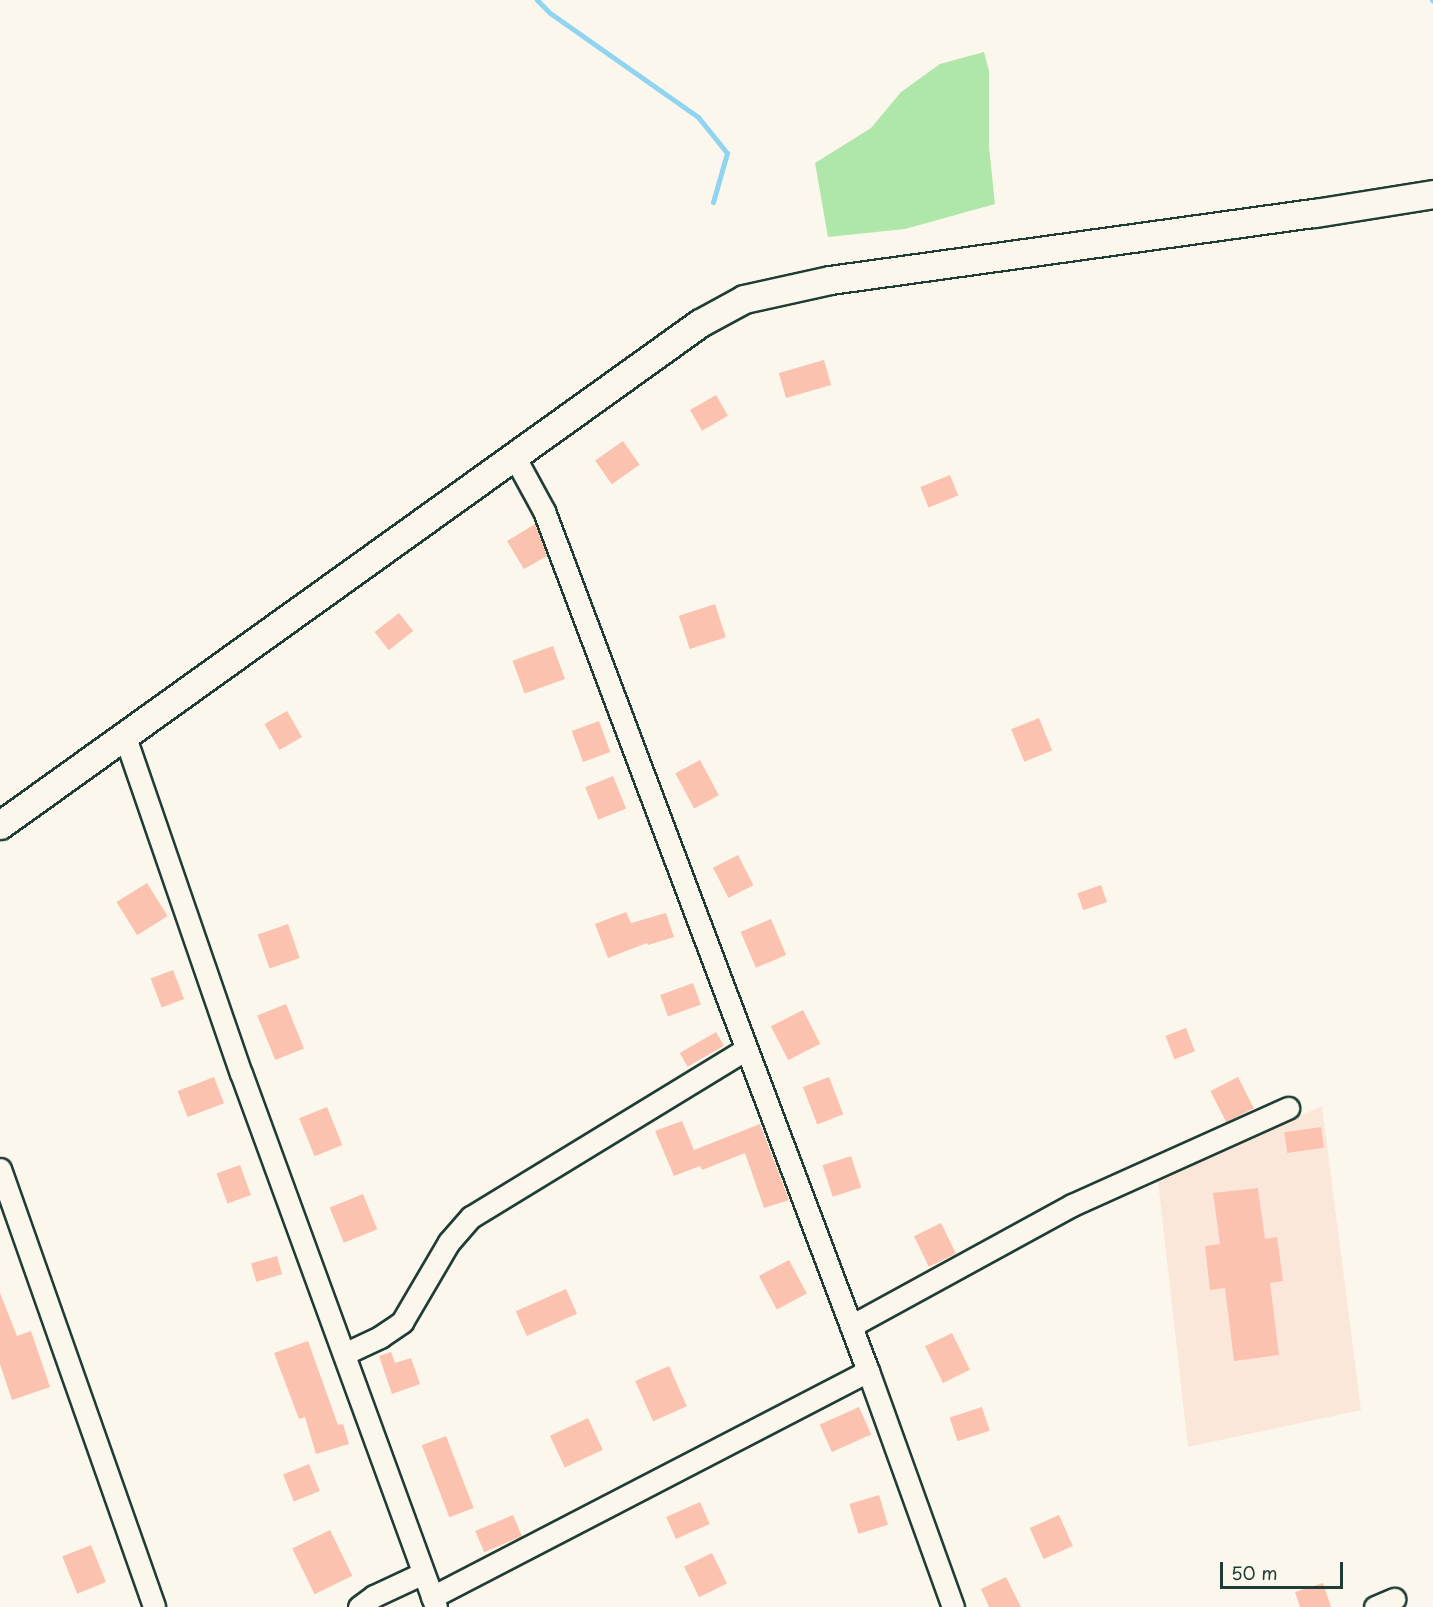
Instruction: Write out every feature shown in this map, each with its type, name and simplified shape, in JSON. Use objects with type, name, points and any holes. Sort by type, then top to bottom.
[{"type":"main road","points":[[0,825],[700,323],[744,298],[830,280],[1315,213],[1433,194]]},
{"type":"street","points":[[514,456],[544,511],[868,1371],[953,1607]]},
{"type":"street","points":[[124,734],[237,1062],[434,1602],[868,1371]]},
{"type":"street","points":[[344,1354],[380,1337],[402,1322],[449,1242],[471,1217],[746,1049]]},
{"type":"street","points":[[851,1326],[1072,1205],[1288,1108]]},
{"type":"street","points":[[0,1169],[154,1607]]},
{"type":"street","points":[[359,1607],[374,1596],[423,1573]]},
{"type":"shaded area","points":[[1322,1106],[1361,1410],[1188,1447],[1158,1181]]},
{"type":"green space","points":[[984,52],[989,71],[989,147],[995,204],[905,229],[828,237],[815,163],[871,128],[901,92],[940,64]]},
{"type":"building","points":[[824,360],[831,385],[786,398],[779,373]]},
{"type":"building","points":[[716,395],[728,416],[702,431],[690,410]]},
{"type":"building","points":[[623,441],[640,465],[612,484],[595,461]]},
{"type":"building","points":[[950,475],[958,495],[929,507],[920,487]]},
{"type":"building","points":[[535,524],[547,556],[524,569],[507,541]]},
{"type":"building","points":[[715,604],[726,637],[690,649],[679,616]]},
{"type":"building","points":[[399,613],[413,631],[389,650],[375,632]]},
{"type":"building","points":[[553,646],[565,679],[525,694],[513,661]]},
{"type":"building","points":[[287,711],[302,737],[279,750],[264,724]]},
{"type":"building","points":[[1039,718],[1052,750],[1024,762],[1011,729]]},
{"type":"building","points":[[599,721],[610,752],[583,762],[572,731]]},
{"type":"building","points":[[700,760],[719,795],[694,808],[675,773]]},
{"type":"building","points":[[613,776],[626,808],[598,820],[585,787]]},
{"type":"building","points":[[738,855],[753,885],[728,898],[713,868]]},
{"type":"building","points":[[147,883],[168,916],[137,935],[116,902]]},
{"type":"building","points":[[1101,885],[1107,902],[1083,910],[1077,893]]},
{"type":"building","points":[[626,912],[631,923],[666,913],[674,937],[648,945],[647,943],[608,958],[595,924]]},
{"type":"building","points":[[771,919],[786,955],[756,968],[741,932]]},
{"type":"building","points":[[288,924],[300,958],[269,968],[258,934]]},
{"type":"building","points":[[173,970],[184,999],[162,1008],[151,979]]},
{"type":"building","points":[[693,983],[701,1005],[668,1017],[660,995]]},
{"type":"building","points":[[286,1004],[304,1049],[275,1060],[257,1016]]},
{"type":"building","points":[[803,1010],[820,1044],[788,1060],[771,1026]]},
{"type":"building","points":[[1186,1028],[1195,1051],[1174,1059],[1165,1036]]},
{"type":"building","points":[[716,1032],[724,1046],[688,1067],[680,1053]]},
{"type":"building","points":[[214,1077],[224,1103],[188,1117],[178,1091]]},
{"type":"building","points":[[829,1077],[843,1114],[817,1124],[803,1087]]},
{"type":"building","points":[[1238,1077],[1254,1108],[1226,1122],[1210,1091]]},
{"type":"building","points":[[327,1107],[342,1145],[315,1156],[299,1118]]},
{"type":"building","points":[[682,1121],[694,1150],[760,1124],[789,1200],[764,1208],[745,1153],[702,1170],[700,1166],[674,1176],[655,1131]]},
{"type":"building","points":[[1321,1127],[1324,1148],[1287,1153],[1284,1132]]},
{"type":"building","points":[[851,1156],[861,1187],[833,1197],[822,1165]]},
{"type":"building","points":[[240,1165],[251,1195],[227,1204],[217,1174]]},
{"type":"building","points":[[1258,1188],[1265,1239],[1277,1237],[1283,1281],[1270,1283],[1279,1355],[1234,1361],[1225,1288],[1210,1290],[1205,1246],[1220,1244],[1213,1193]]},
{"type":"building","points":[[363,1194],[377,1229],[344,1243],[330,1207]]},
{"type":"building","points":[[941,1223],[956,1254],[929,1267],[914,1236]]},
{"type":"building","points":[[277,1256],[282,1274],[256,1282],[251,1263]]},
{"type":"building","points":[[789,1260],[807,1294],[777,1310],[759,1276]]},
{"type":"building","points":[[566,1289],[577,1314],[527,1336],[516,1311]]},
{"type":"building","points":[[0,1293],[17,1336],[31,1331],[50,1387],[12,1400],[0,1364]]},
{"type":"building","points":[[952,1333],[970,1370],[943,1383],[925,1346]]},
{"type":"building","points":[[308,1341],[338,1425],[343,1424],[349,1444],[316,1454],[305,1417],[299,1419],[274,1353]]},
{"type":"building","points":[[391,1352],[395,1363],[411,1358],[420,1384],[392,1394],[379,1356]]},
{"type":"building","points":[[669,1366],[687,1406],[653,1421],[635,1381]]},
{"type":"building","points":[[859,1407],[871,1434],[832,1452],[820,1424]]},
{"type":"building","points":[[982,1407],[990,1431],[957,1441],[950,1418]]},
{"type":"building","points":[[588,1418],[603,1450],[565,1467],[550,1436]]},
{"type":"building","points":[[446,1436],[474,1508],[449,1517],[422,1445]]},
{"type":"building","points":[[309,1464],[320,1491],[294,1501],[283,1474]]},
{"type":"building","points":[[879,1495],[888,1525],[858,1534],[849,1504]]},
{"type":"building","points":[[700,1502],[710,1524],[676,1539],[666,1517]]},
{"type":"building","points":[[513,1515],[522,1536],[484,1552],[475,1531]]},
{"type":"building","points":[[1059,1515],[1073,1546],[1044,1559],[1030,1528]]},
{"type":"building","points":[[330,1530],[352,1576],[315,1594],[292,1548]]},
{"type":"building","points":[[91,1545],[106,1582],[77,1594],[62,1557]]},
{"type":"building","points":[[712,1553],[727,1584],[699,1597],[684,1567]]},
{"type":"building","points":[[1006,1577],[1021,1607],[989,1607],[981,1589]]},
{"type":"building","points":[[1323,1583],[1331,1607],[1300,1607],[1295,1592]]},
{"type":"waterway","points":[[537,0],[550,13],[698,117],[727,153],[713,202]]}]
